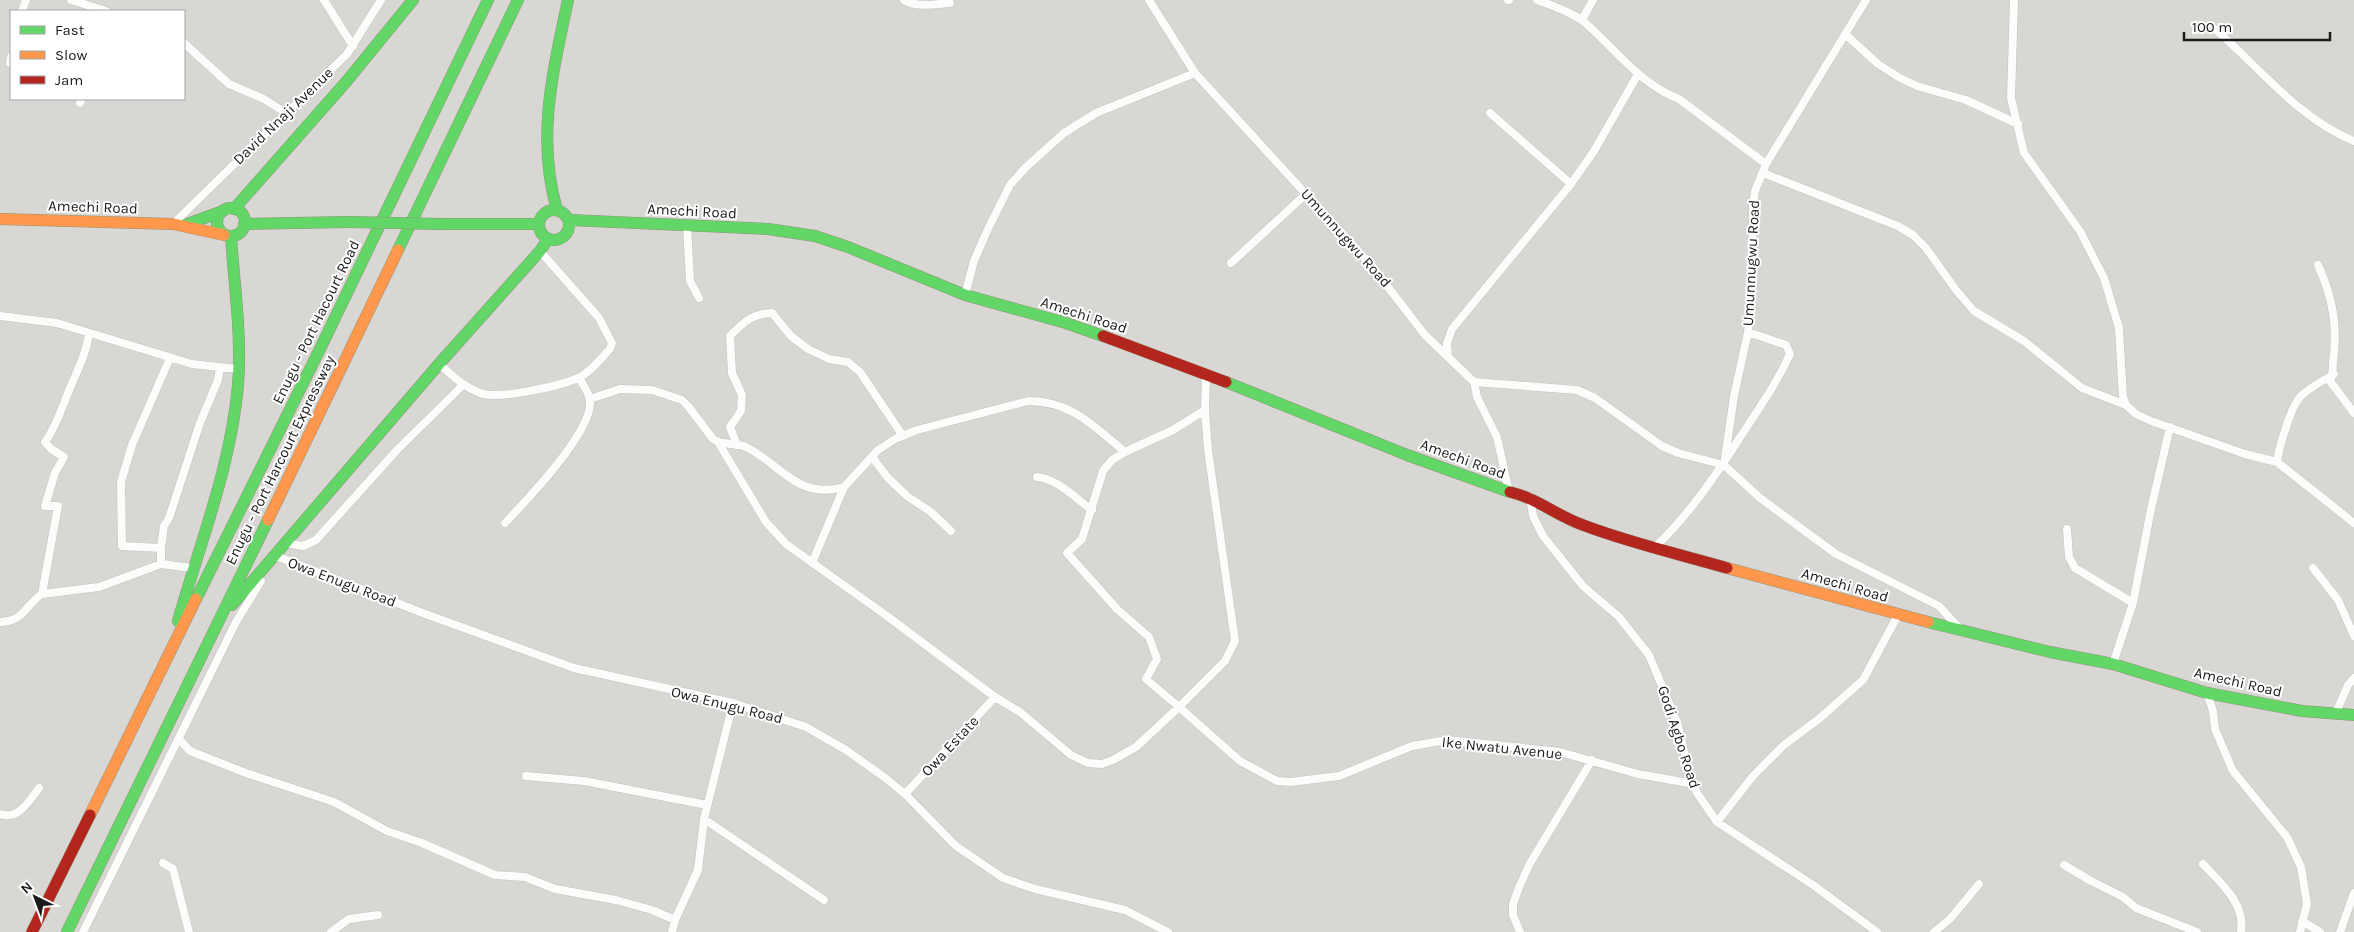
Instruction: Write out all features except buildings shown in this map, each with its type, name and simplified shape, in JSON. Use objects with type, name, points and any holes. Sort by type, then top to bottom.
[{"type":"main road","points":[[32,932],[168,656],[192,568],[224,465],[236,404],[239,322],[228,235],[217,225],[218,219],[229,210],[346,82],[413,0]]},
{"type":"main road","name":"Enugu - Port Hacourt Road","points":[[168,656],[329,330],[488,0]]},
{"type":"main road","name":"Enugu - Port Harcourt Expressway","points":[[67,932],[518,0]]},
{"type":"main road","points":[[557,210],[552,210],[542,215],[539,224],[543,236],[548,239],[554,240],[566,235],[570,220],[557,210],[548,179],[548,114],[568,0]]},
{"type":"main road","points":[[229,210],[242,214],[244,224],[240,233],[228,235],[179,224],[229,210]]},
{"type":"main road","name":"Amechi Road","points":[[0,219],[179,224]]},
{"type":"main road","name":"Amechi Road","points":[[570,220],[768,230],[815,236],[848,247],[964,295],[1066,323],[1206,374],[1407,455],[1509,492],[1530,497],[1566,519],[1606,534],[1898,616],[1960,629],[2050,652],[2113,664],[2207,693],[2264,705],[2354,716]]},
{"type":"main road","points":[[244,224],[349,222],[539,224]]},
{"type":"main road","points":[[221,617],[276,556],[439,364],[540,251],[548,239]]},
{"type":"street","points":[[71,0],[103,10]]},
{"type":"street","points":[[324,0],[353,46]]},
{"type":"street","name":"David Nnaji Avenue","points":[[179,224],[353,46],[381,0]]},
{"type":"street","points":[[904,0],[909,3],[927,5],[950,3]]},
{"type":"street","name":"Umunnugwu Road","points":[[1148,0],[1195,73],[1371,265],[1421,331],[1474,382],[1477,397],[1497,437],[1509,492]]},
{"type":"street","points":[[1537,0],[1582,20],[1638,74],[1668,95],[1679,99],[1766,164]]},
{"type":"street","points":[[1582,20],[1593,0]]},
{"type":"street","name":"Umunnugwu Road","points":[[1724,464],[1734,396],[1748,332],[1752,292],[1753,205],[1755,190],[1766,164],[1866,0]]},
{"type":"street","points":[[2014,0],[2010,84],[2011,98],[2024,153],[2080,231],[2104,278],[2118,328],[2123,397],[2126,405]]},
{"type":"street","points":[[2216,30],[2247,56],[2304,112],[2334,133],[2354,141]]},
{"type":"street","points":[[1845,34],[1878,64],[1900,78],[1917,86],[1966,100],[2018,124]]},
{"type":"street","points":[[185,44],[229,84],[264,99],[286,114]]},
{"type":"street","points":[[964,295],[974,261],[987,231],[1010,185],[1025,168],[1064,133],[1096,113],[1195,73]]},
{"type":"street","points":[[1448,357],[1447,344],[1452,329],[1571,184],[1594,151],[1638,74]]},
{"type":"street","points":[[1490,113],[1571,184]]},
{"type":"street","points":[[1762,173],[1898,226],[1913,235],[1926,248],[1956,290],[1974,310],[2024,341],[2082,388],[2126,405],[2136,414],[2151,422],[2245,454],[2277,462],[2354,523]]},
{"type":"street","points":[[1231,263],[1306,193]]},
{"type":"street","points":[[687,225],[690,281],[699,298]]},
{"type":"street","points":[[439,364],[463,385],[485,395],[505,396],[579,378],[610,349],[612,343],[598,318],[540,251]]},
{"type":"street","points":[[2318,265],[2333,305],[2336,332],[2334,374],[2330,381],[2354,413]]},
{"type":"street","points":[[737,444],[730,427],[741,411],[742,395],[732,373],[730,336],[744,322],[758,314],[772,313],[791,336],[808,349],[829,359],[848,362],[860,372],[903,436]]},
{"type":"street","points":[[0,316],[57,323],[192,364],[238,369]]},
{"type":"street","points":[[1654,548],[1672,531],[1724,464],[1772,390],[1790,354],[1786,345],[1748,332]]},
{"type":"street","points":[[0,622],[20,616],[42,594],[58,506],[45,506],[55,473],[64,457],[51,449],[45,442],[53,431],[81,365],[87,350],[89,334]]},
{"type":"street","points":[[161,548],[122,546],[121,482],[132,445],[170,358]]},
{"type":"street","points":[[162,564],[161,548],[164,526],[169,518],[200,423],[218,380],[220,367]]},
{"type":"street","points":[[718,442],[766,522],[786,544],[911,633],[995,697],[1020,712],[1072,755],[1088,763],[1102,764],[1136,748],[1226,661],[1235,641],[1205,410],[1206,374]]},
{"type":"street","points":[[2277,462],[2280,445],[2293,407],[2300,397],[2334,374]]},
{"type":"street","points":[[505,523],[541,485],[572,442],[588,414],[590,399],[579,378]]},
{"type":"street","points":[[1474,382],[1576,390],[1595,398],[1662,446],[1678,453],[1724,464],[1760,498],[1836,554],[1939,606],[1960,629]]},
{"type":"street","points":[[286,543],[303,546],[316,540],[397,450],[463,385]]},
{"type":"street","points":[[590,399],[620,389],[652,390],[670,396],[688,406],[713,439],[718,442],[745,446],[782,473],[814,489],[829,492],[844,487]]},
{"type":"street","points":[[812,563],[844,487],[878,450],[903,436],[1028,401],[1043,401],[1060,404],[1078,414],[1125,452]]},
{"type":"street","points":[[1037,477],[1051,480],[1092,510],[1102,471],[1112,460],[1173,430],[1205,410]]},
{"type":"street","points":[[2113,664],[2133,603],[2151,509],[2170,427]]},
{"type":"street","points":[[872,457],[888,478],[907,496],[931,512],[951,531]]},
{"type":"street","name":"Godi Agbo Road","points":[[1530,497],[1532,516],[1543,536],[1583,586],[1619,617],[1649,655],[1677,722],[1689,772],[1697,793],[1717,822],[1812,885],[1877,932]]},
{"type":"street","name":"Ike Nwatu Avenue","points":[[1092,510],[1082,539],[1067,553],[1117,609],[1149,637],[1157,659],[1146,679],[1240,761],[1277,781],[1291,782],[1339,776],[1412,746],[1447,740],[1560,752],[1638,774],[1694,784]]},
{"type":"street","points":[[2067,528],[2069,556],[2074,568],[2133,603]]},
{"type":"street","points":[[83,932],[236,622],[276,556]]},
{"type":"street","name":"Owa Enugu Road","points":[[276,556],[428,615],[574,668],[732,703],[806,727],[854,755],[905,794],[956,846],[1003,878],[1035,889],[1104,903],[1125,910],[1168,932]]},
{"type":"street","points":[[42,594],[99,587],[162,564],[192,568]]},
{"type":"street","points":[[2313,568],[2338,600],[2354,636]]},
{"type":"street","points":[[1717,822],[1753,776],[1784,745],[1820,718],[1863,680],[1898,616]]},
{"type":"street","points":[[2335,714],[2348,685],[2354,678]]},
{"type":"street","points":[[2207,693],[2213,711],[2215,729],[2233,771],[2287,836],[2301,867],[2307,904],[2300,932]]},
{"type":"street","name":"Owa Estate","points":[[905,794],[995,697]]},
{"type":"street","points":[[672,932],[675,920],[698,870],[704,819],[732,703]]},
{"type":"street","points":[[179,739],[190,751],[246,773],[334,802],[387,831],[422,843],[495,875],[525,877],[555,889],[616,900],[652,910],[675,920]]},
{"type":"street","points":[[1520,932],[1513,915],[1513,904],[1518,890],[1529,866],[1592,760]]},
{"type":"street","points":[[526,776],[584,781],[707,806]]},
{"type":"street","points":[[0,814],[5,816],[14,815],[25,806],[39,788]]},
{"type":"street","points":[[704,819],[824,900]]},
{"type":"street","points":[[163,863],[173,869],[189,932]]},
{"type":"street","points":[[2203,864],[2225,885],[2241,916],[2243,923],[2241,932]]},
{"type":"street","points":[[2064,865],[2123,897],[2136,908],[2197,932]]},
{"type":"street","points":[[1934,932],[1950,919],[1979,884]]},
{"type":"street","points":[[2340,932],[2354,893]]},
{"type":"street","points":[[331,932],[349,919],[378,915]]},
{"type":"street","points":[[2302,921],[2320,932]]},
{"type":"shaded area","points":[[0,0],[2354,0],[2354,932],[0,932]]},
{"type":"traffic: fast","points":[[234,209],[346,82],[413,0]]},
{"type":"traffic: fast","points":[[196,599],[321,347],[488,0]]},
{"type":"traffic: fast","points":[[398,250],[518,0]]},
{"type":"traffic: fast","points":[[557,210],[551,183],[547,130],[552,79],[568,0]]},
{"type":"traffic: fast","points":[[231,208],[241,212],[245,222],[241,232],[231,236],[221,232],[217,222],[221,212],[231,208]]},
{"type":"traffic: fast","points":[[554,210],[565,214],[569,225],[565,236],[554,240],[543,236],[539,225],[543,214],[554,210]]},
{"type":"traffic: fast","points":[[185,225],[223,211]]},
{"type":"traffic: fast","points":[[570,220],[768,229],[815,236],[848,247],[965,295],[1066,323],[1103,336]]},
{"type":"traffic: fast","points":[[244,224],[349,222]]},
{"type":"traffic: fast","points":[[349,222],[440,224]]},
{"type":"traffic: fast","points":[[440,224],[539,224]]},
{"type":"traffic: fast","points":[[178,621],[222,475],[234,415],[238,385],[239,348],[231,236]]},
{"type":"traffic: fast","points":[[232,605],[439,364],[540,251],[548,239]]},
{"type":"traffic: fast","points":[[1226,382],[1407,455],[1510,492]]},
{"type":"traffic: fast","points":[[67,932],[268,520]]},
{"type":"traffic: fast","points":[[1928,622],[2050,652],[2113,664],[2207,693],[2302,711],[2354,715]]},
{"type":"traffic: slow","points":[[0,219],[173,224],[224,235]]},
{"type":"traffic: slow","points":[[268,520],[398,250]]},
{"type":"traffic: slow","points":[[1727,568],[1928,622]]},
{"type":"traffic: slow","points":[[90,815],[196,599]]},
{"type":"traffic: jam","points":[[1103,336],[1226,382]]},
{"type":"traffic: jam","points":[[1510,492],[1530,499],[1573,521],[1601,531],[1727,568]]},
{"type":"traffic: jam","points":[[32,932],[90,815]]}]
